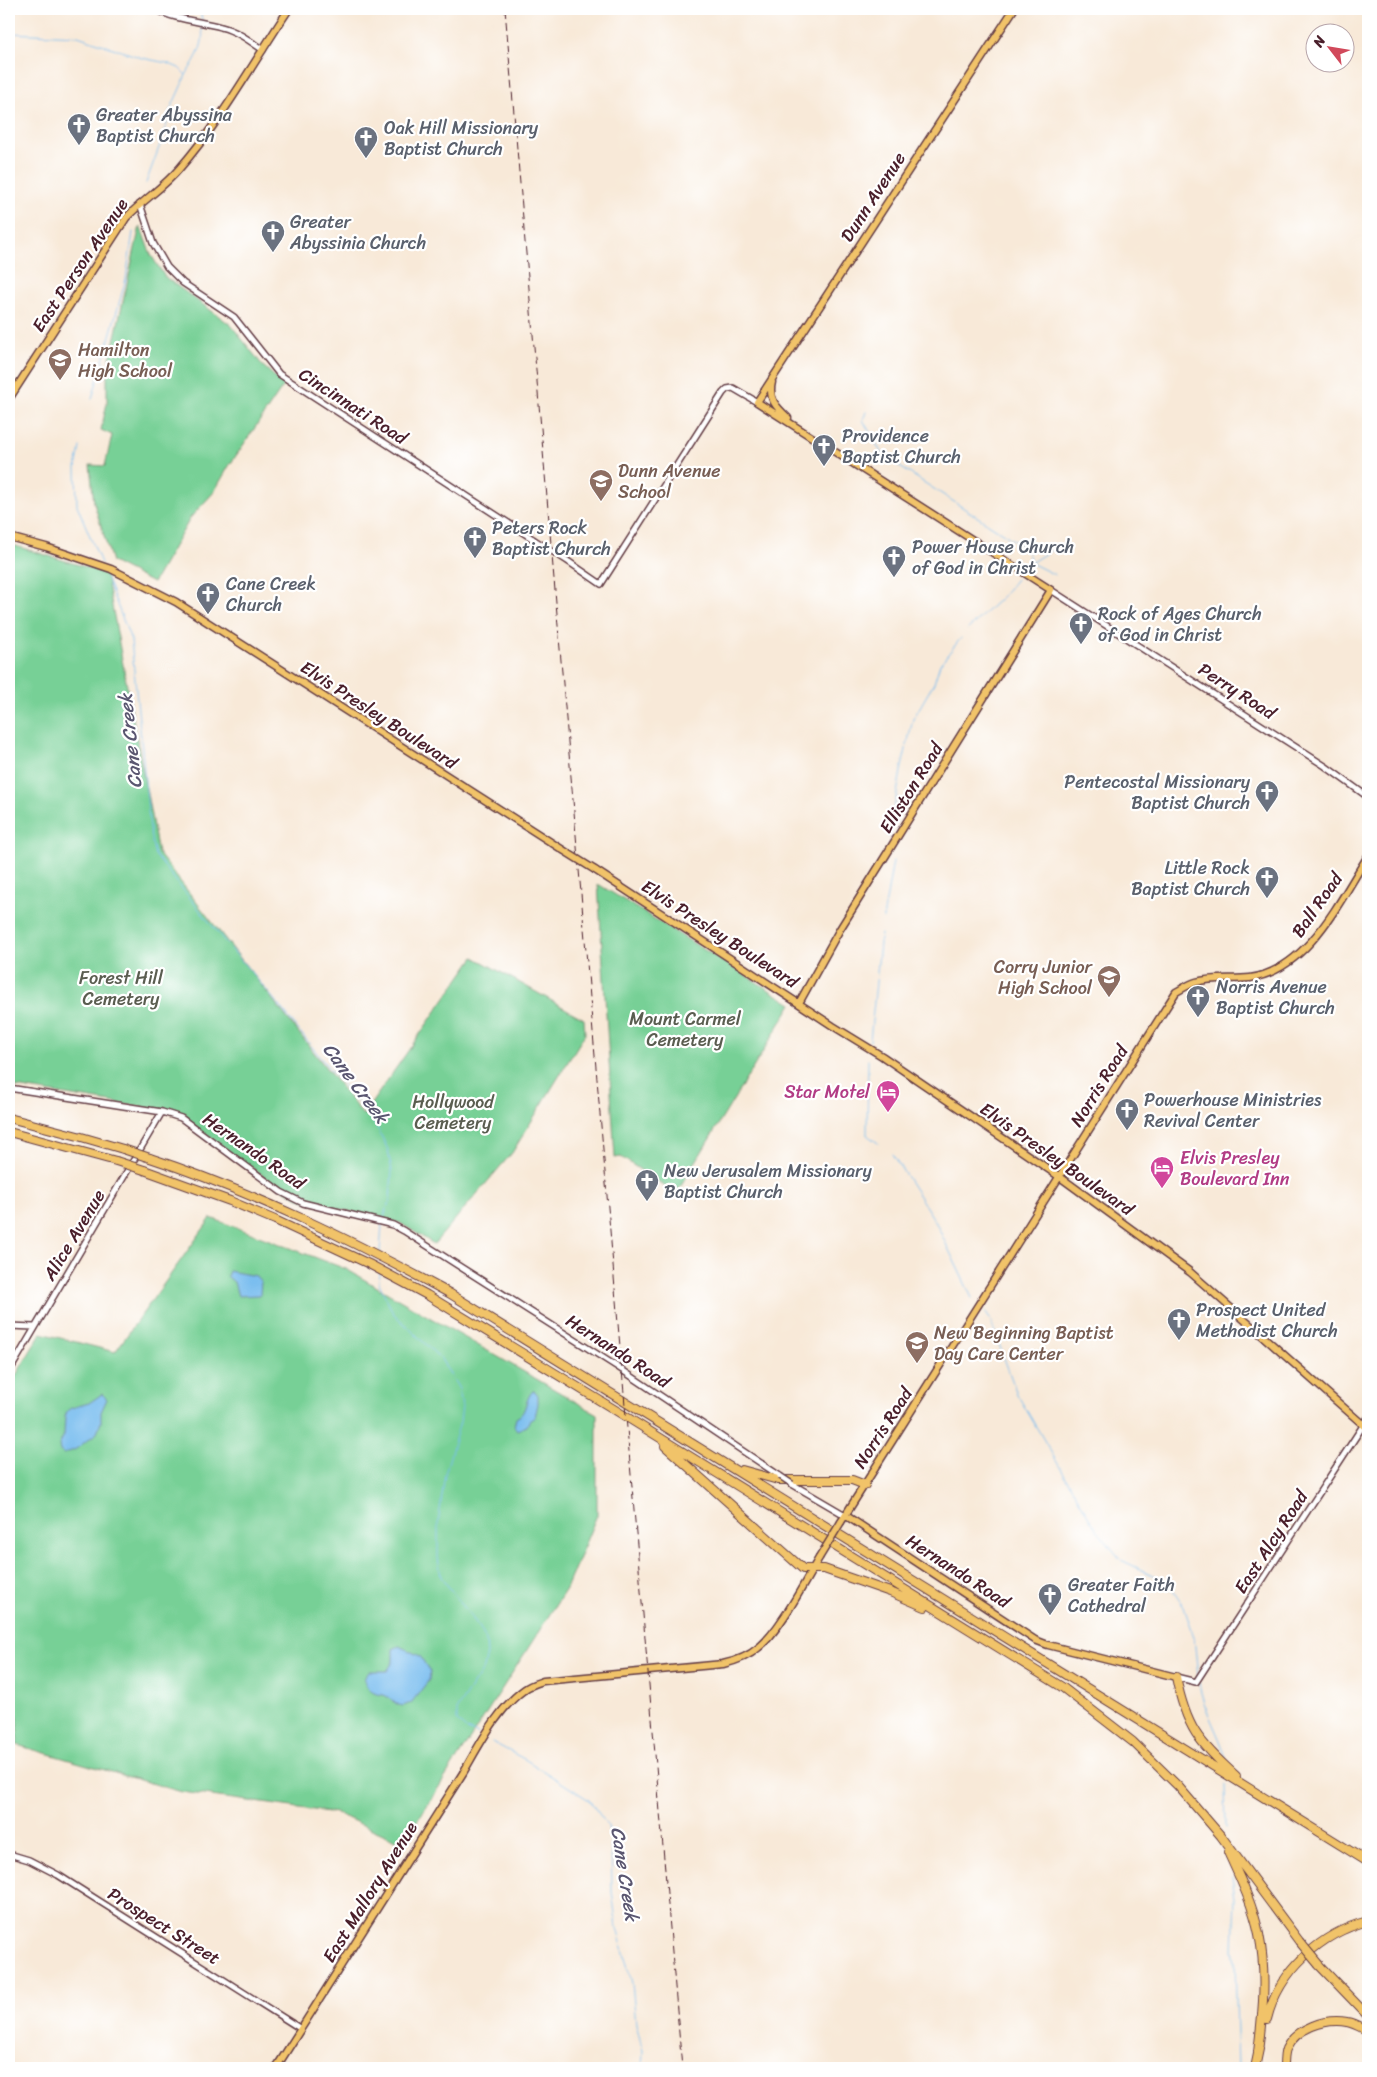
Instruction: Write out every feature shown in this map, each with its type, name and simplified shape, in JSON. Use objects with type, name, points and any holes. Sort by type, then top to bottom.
[{"type":"highway","points":[[9,1118],[69,1133],[150,1158],[245,1193],[394,1263],[449,1294],[724,1462],[1368,1862]]},
{"type":"highway","points":[[9,1132],[144,1170],[250,1209],[369,1264],[469,1320],[1062,1687],[1119,1730],[1178,1786],[1221,1836],[1299,1941],[1319,1965],[1368,2016]]},
{"type":"highway","points":[[648,1432],[802,1568],[812,1570],[824,1569],[890,1592],[945,1615]]},
{"type":"highway","points":[[724,1462],[750,1473],[778,1480],[852,1480],[865,1485]]},
{"type":"highway","points":[[1176,1677],[1184,1712],[1192,1728],[1209,1750],[1249,1787]]},
{"type":"highway","points":[[1221,1836],[1246,1890],[1259,1933],[1264,1983],[1264,2009],[1255,2068]]},
{"type":"highway","points":[[1258,2052],[1269,2010],[1282,1982],[1297,1962],[1340,1931],[1368,1921]]},
{"type":"highway","points":[[1284,2068],[1286,2049],[1297,2035],[1311,2026],[1329,2021],[1347,2022],[1368,2031]]},
{"type":"main road","name":"East Person Avenue","points":[[9,399],[126,218],[178,171],[207,135],[289,9]]},
{"type":"main road","name":"Dunn Avenue","points":[[757,402],[1014,9]]},
{"type":"main road","points":[[773,378],[771,391],[772,400],[776,408],[798,427]]},
{"type":"main road","name":"Perry Road","points":[[757,402],[1051,590]]},
{"type":"main road","name":"Elvis Presley Boulevard","points":[[9,537],[46,547],[111,569],[176,602],[882,1056],[1060,1177],[1190,1272],[1366,1427]]},
{"type":"main road","name":"Elliston Road","points":[[799,1003],[840,929],[1051,590]]},
{"type":"main road","name":"Ball Road","points":[[1198,982],[1251,978],[1273,972],[1294,959],[1315,937],[1368,856]]},
{"type":"main road","name":"Norris Road","points":[[488,1730],[508,1705],[526,1688],[543,1681],[723,1664],[740,1660],[758,1649],[771,1636],[1176,992],[1198,982]]},
{"type":"main road","name":"Hernando Road","points":[[846,1515],[1035,1640],[1048,1645],[1176,1677]]},
{"type":"main road","name":"East Mallory Avenue","points":[[276,2068],[458,1781],[488,1730]]},
{"type":"street","points":[[156,9],[162,13],[217,26],[241,35],[263,50]]},
{"type":"street","name":"Cincinnati Road","points":[[140,204],[153,243],[167,267],[183,283],[234,317],[278,374],[601,584]]},
{"type":"street","name":"Perry Road","points":[[601,584],[723,393],[733,388],[757,402]]},
{"type":"street","name":"Perry Road","points":[[1051,590],[1325,766],[1368,797]]},
{"type":"street","name":"Hernando Road","points":[[9,1088],[162,1112],[181,1118],[281,1192],[303,1203],[393,1225],[619,1368],[792,1484],[846,1515]]},
{"type":"street","name":"Alice Avenue","points":[[9,1372],[162,1112]]},
{"type":"street","points":[[9,1326],[34,1328]]},
{"type":"street","name":"East Alcy Road","points":[[1196,1682],[1366,1427],[1368,1418]]},
{"type":"street","name":"Hernando Road","points":[[1176,1677],[1196,1682]]},
{"type":"street","name":"Prospect Street","points":[[9,1854],[29,1860],[58,1875],[301,2029]]},
{"type":"green space","points":[[140,226],[151,255],[165,277],[231,325],[263,366],[284,385],[229,466],[214,492],[191,517],[153,583],[112,562],[94,503],[90,465],[105,466],[112,435],[101,430],[107,403],[107,372]]},
{"type":"green space","name":"Forest Hill Cemetery","points":[[9,544],[106,573],[158,853],[363,1115],[474,957],[584,1019],[585,1034],[512,1153],[434,1244],[400,1223],[304,1201],[276,1185],[174,1112],[9,1086]]},
{"type":"green space","name":"Mount Carmel Cemetery","points":[[598,884],[792,1004],[676,1194],[621,1157],[615,1158]]},
{"type":"green space","points":[[211,1218],[346,1269],[597,1414],[597,1515],[566,1589],[403,1843],[336,1813],[182,1792],[17,1745],[18,1717],[9,1714],[9,1387],[41,1333],[115,1352]]},
{"type":"water","points":[[229,1271],[256,1276],[261,1282],[260,1295],[238,1296],[234,1282],[227,1276]]},
{"type":"water","points":[[534,1390],[538,1395],[535,1417],[529,1421],[527,1426],[517,1430],[514,1426],[516,1418],[522,1413]]},
{"type":"water","points":[[102,1394],[107,1399],[101,1412],[101,1422],[97,1433],[76,1449],[64,1454],[60,1451],[59,1445],[64,1435],[67,1411],[89,1403]]},
{"type":"water","points":[[399,1646],[420,1656],[430,1672],[429,1680],[411,1703],[403,1706],[386,1696],[371,1691],[365,1683],[366,1674],[369,1671],[387,1671],[393,1662],[393,1649]]},
{"type":"waterway","points":[[200,9],[202,20]]},
{"type":"waterway","points":[[186,75],[197,57],[201,45],[202,24]]},
{"type":"waterway","name":"Cane Creek","points":[[9,33],[78,36],[142,58],[167,63],[179,68],[186,75],[169,113],[165,131],[146,183]]},
{"type":"waterway","name":"Cane Creek","points":[[92,399],[126,279],[133,232]]},
{"type":"waterway","points":[[866,412],[863,420],[883,456],[1027,549],[1031,563],[1055,575]]},
{"type":"waterway","name":"Cane Creek","points":[[80,447],[76,468],[77,505],[101,563]]},
{"type":"waterway","points":[[1027,565],[1053,549]]},
{"type":"waterway","name":"Cane Creek","points":[[103,569],[131,640],[151,839],[155,855],[364,1109],[379,1131],[388,1150],[392,1171],[390,1200],[383,1220]]},
{"type":"waterway","points":[[968,629],[1003,596],[1016,579]]},
{"type":"waterway","points":[[889,837],[913,719],[934,683],[940,664],[961,638]]},
{"type":"waterway","points":[[883,919],[893,861]]},
{"type":"waterway","points":[[870,1041],[881,934]]},
{"type":"waterway","points":[[868,1060],[867,1135],[878,1143]]},
{"type":"waterway","points":[[892,1154],[935,1221],[972,1298]]},
{"type":"waterway","name":"Cane Creek","points":[[380,1252],[382,1224]]},
{"type":"waterway","name":"Cane Creek","points":[[380,1273],[379,1283],[393,1313],[441,1359],[459,1389],[462,1406],[460,1422],[445,1474],[438,1524],[438,1558],[441,1577],[480,1628],[486,1640],[487,1653],[484,1668],[457,1709],[457,1721],[467,1730],[478,1734]]},
{"type":"waterway","points":[[985,1312],[990,1319],[1017,1394],[1096,1529],[1121,1560],[1161,1579],[1169,1585],[1184,1607],[1194,1637],[1198,1676]]},
{"type":"waterway","points":[[1199,1683],[1204,1702],[1226,1758]]},
{"type":"waterway","name":"Cane Creek","points":[[492,1742],[526,1760],[589,1800],[608,1826],[611,1842],[612,1892],[617,1928],[632,1983],[636,2024],[643,2051],[642,2068]]},
{"type":"waterway","points":[[1225,1785],[1226,1828]]},
{"type":"waterway","points":[[1232,1877],[1235,1898],[1233,1950],[1238,2068]]},
{"type":"railway","points":[[505,9],[682,2068]]},
{"type":"place","name":"Greater Abyssina Baptist Church","points":[[79,146]]},
{"type":"place","name":"Oak Hill Missionary Baptist Church","points":[[366,159]]},
{"type":"place","name":"Greater Abyssinia Church","points":[[273,253]]},
{"type":"place","name":"Hamilton High School","points":[[60,381]]},
{"type":"place","name":"Providence Baptist Church","points":[[824,467]]},
{"type":"place","name":"Dunn Avenue School","points":[[601,502]]},
{"type":"place","name":"Peters Rock Baptist Church","points":[[475,559]]},
{"type":"place","name":"Power House Church of God in Christ","points":[[894,578]]},
{"type":"place","name":"Cane Creek Church","points":[[208,615]]},
{"type":"place","name":"Rock of Ages Church of God in Christ","points":[[1081,645]]},
{"type":"place","name":"Pentecostal Missionary Baptist Church","points":[[1267,813]]},
{"type":"place","name":"Little Rock Baptist Church","points":[[1267,899]]},
{"type":"place","name":"Corry Junior High School","points":[[1109,998]]},
{"type":"place","name":"Norris Avenue Baptist Church","points":[[1198,1018]]},
{"type":"place","name":"Star Motel","points":[[888,1113]]},
{"type":"place","name":"Powerhouse Ministries Revival Center","points":[[1127,1131]]},
{"type":"place","name":"Elvis Presley Boulevard Inn","points":[[1162,1189]]},
{"type":"place","name":"New Jerusalem Missionary Baptist Church","points":[[647,1202]]},
{"type":"place","name":"Prospect United Methodist Church","points":[[1179,1341]]},
{"type":"place","name":"New Beginning Baptist Day Care Center","points":[[917,1364]]},
{"type":"place","name":"Greater Faith Cathedral","points":[[1050,1616]]},
{"type":"park label","name":"Hollywood Cemetery","points":[[453,1112]]}]
